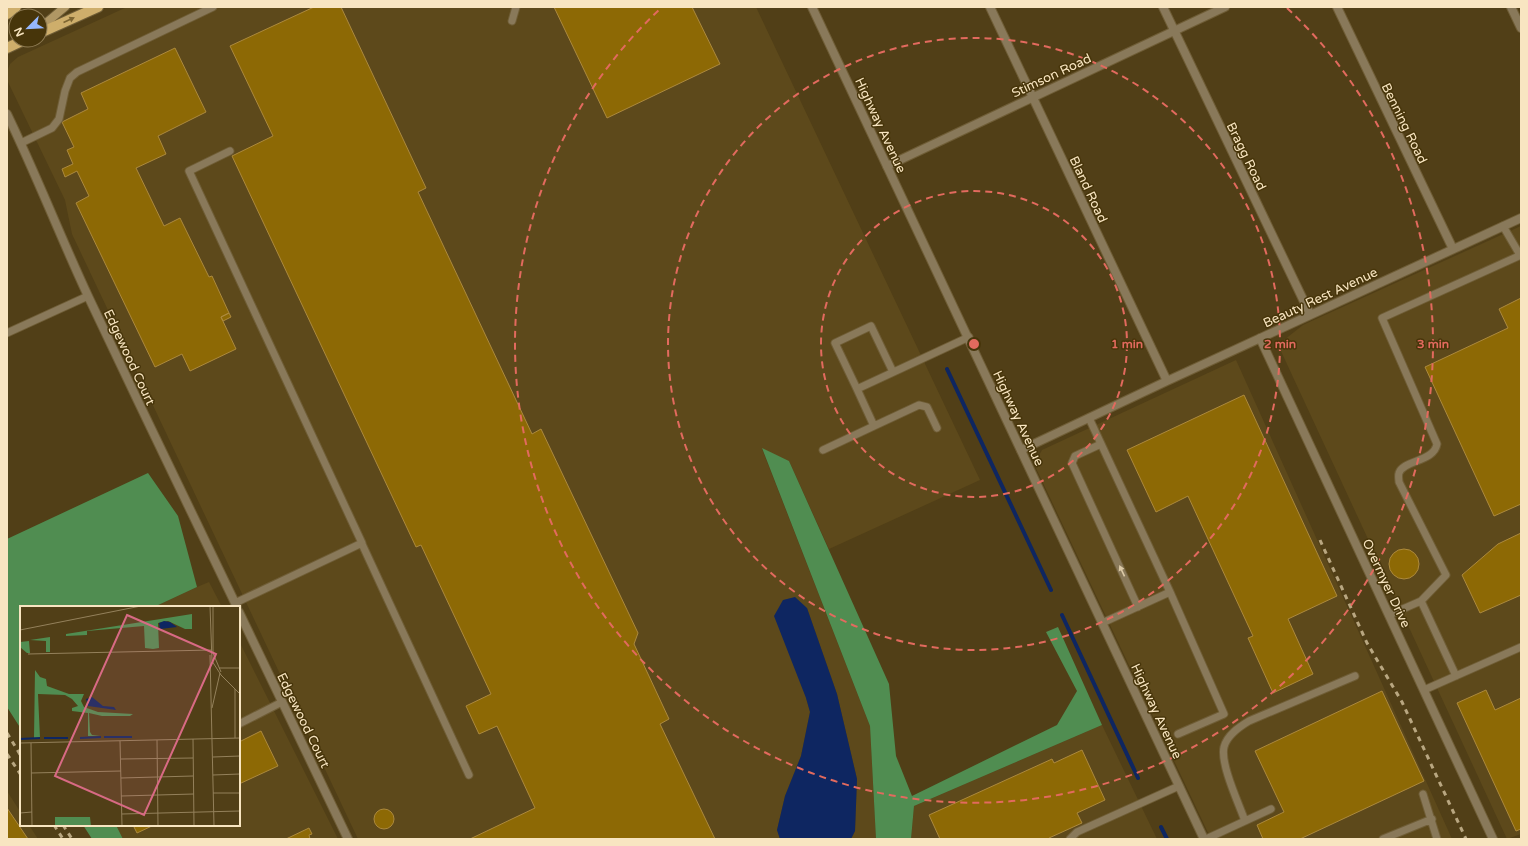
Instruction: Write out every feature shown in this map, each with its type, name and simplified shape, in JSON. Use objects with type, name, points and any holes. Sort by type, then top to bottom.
[{"type":"main road","points":[[7,14],[16,7]]},
{"type":"main road","points":[[48,21],[65,7]]},
{"type":"main road","points":[[48,29],[98,7]]},
{"type":"street","name":"Highway Avenue","points":[[812,7],[1205,839]]},
{"type":"street","name":"Bland Road","points":[[990,7],[1167,381]]},
{"type":"street","name":"Bragg Road","points":[[1163,7],[1310,314]]},
{"type":"street","name":"Stimson Road","points":[[887,166],[1225,7]]},
{"type":"street","name":"Benning Road","points":[[1337,7],[1452,249]]},
{"type":"street","points":[[1511,7],[1521,28]]},
{"type":"street","name":"Edgewood Court","points":[[7,114],[88,296],[236,605]]},
{"type":"street","name":"Beauty Rest Avenue","points":[[1021,450],[1310,314],[1521,218]]},
{"type":"street","name":"Overmyer Drive","points":[[1260,338],[1493,839]]},
{"type":"street","name":"Edgewood Court","points":[[240,614],[348,839]]},
{"type":"lane","points":[[21,143],[52,128],[59,119],[65,91],[70,78],[77,72],[213,7]]},
{"type":"lane","points":[[512,21],[516,7]]},
{"type":"lane","points":[[230,151],[189,171],[469,774]]},
{"type":"lane","points":[[1389,615],[1421,601],[1446,575],[1399,482],[1398,474],[1401,469],[1430,455],[1436,449],[1437,444],[1382,318],[1520,255],[1503,226]]},
{"type":"lane","points":[[7,333],[88,296]]},
{"type":"lane","points":[[874,426],[835,344],[871,326],[893,372]]},
{"type":"lane","points":[[856,389],[969,337]]},
{"type":"lane","points":[[823,450],[919,405],[927,407],[937,428]]},
{"type":"lane","points":[[1089,418],[1170,592],[1224,714],[1178,734]]},
{"type":"lane","points":[[1101,444],[1074,456],[1072,463],[1138,606]]},
{"type":"lane","points":[[236,605],[362,544]]},
{"type":"lane","points":[[1102,623],[1170,592]]},
{"type":"lane","points":[[1421,601],[1456,676]]},
{"type":"lane","points":[[1424,690],[1521,647]]},
{"type":"lane","points":[[1245,821],[1225,765],[1224,747],[1229,737],[1236,729],[1249,721],[1355,676]]},
{"type":"lane","points":[[240,723],[282,702]]},
{"type":"lane","points":[[1070,839],[1077,832],[1179,786]]},
{"type":"lane","points":[[1422,794],[1432,819],[1437,839]]},
{"type":"lane","points":[[1205,839],[1271,809]]},
{"type":"lane","points":[[1383,839],[1432,819]]},
{"type":"shaded area","points":[[127,7],[756,7],[980,480],[829,549],[789,461],[762,449],[870,726],[876,839],[851,839],[855,831],[857,779],[837,694],[807,608],[806,698],[810,712],[801,756],[785,796],[777,830],[780,839],[358,839],[72,234],[65,200],[8,82],[7,72],[10,64],[18,57],[38,48],[48,48],[48,43]]},
{"type":"shaded area","points":[[1521,226],[1521,834],[1507,839],[1280,349],[1284,340],[1303,325]]},
{"type":"shaded area","points":[[1236,360],[1452,839],[1211,839],[1036,468],[1037,459],[1042,450]]},
{"type":"shaded area","points":[[209,582],[221,606],[156,606]]},
{"type":"shaded area","points":[[240,643],[338,839],[123,839],[116,826],[240,826]]},
{"type":"shaded area","points":[[1102,725],[1157,839],[911,839],[914,806]]},
{"type":"shaded area","points":[[7,791],[20,811],[20,826],[30,826],[38,839],[7,839]]},
{"type":"green space","points":[[762,448],[789,461],[889,684],[896,756],[912,796],[1057,725],[1077,691],[1046,632],[1058,627],[1102,725],[914,806],[911,839],[876,839],[870,726]]},
{"type":"green space","points":[[148,473],[178,516],[197,587],[156,606],[20,606],[20,727],[7,707],[7,539]]},
{"type":"green space","points":[[84,826],[116,826],[123,839],[92,839]]},
{"type":"water","points":[[795,597],[807,608],[837,694],[857,779],[855,831],[851,839],[780,839],[777,830],[785,796],[801,756],[810,712],[774,616],[783,600]]},
{"type":"building","points":[[314,7],[341,7],[426,188],[418,192],[532,434],[541,429],[638,633],[634,644],[669,719],[660,724],[715,839],[470,839],[535,808],[497,726],[479,734],[466,706],[491,694],[421,545],[416,547],[232,156],[273,136],[230,46]]},
{"type":"building","points":[[554,7],[692,7],[720,64],[607,118]]},
{"type":"building","points":[[175,48],[206,112],[158,136],[166,154],[136,168],[164,226],[180,218],[209,277],[212,276],[229,313],[221,317],[236,349],[190,371],[182,354],[155,367],[76,203],[89,196],[77,171],[65,177],[62,169],[73,164],[67,150],[74,147],[62,122],[88,109],[81,93]]},
{"type":"building","points":[[1521,298],[1521,504],[1494,516],[1425,367],[1508,328],[1499,309]]},
{"type":"building","points":[[229,313],[231,317],[223,321],[221,317]]},
{"type":"building","points":[[1244,395],[1337,596],[1288,619],[1313,674],[1273,693],[1248,638],[1253,636],[1188,496],[1156,512],[1127,450]]},
{"type":"building","points":[[1521,533],[1521,595],[1480,613],[1462,575],[1498,544]]},
{"type":"building","points":[[1404,549],[1415,553],[1419,564],[1415,575],[1404,579],[1393,575],[1389,564],[1393,553]]},
{"type":"building","points":[[1486,690],[1495,710],[1521,698],[1521,829],[1516,831],[1457,703]]},
{"type":"building","points":[[1382,691],[1424,781],[1300,839],[1263,839],[1257,825],[1284,812],[1255,751]]},
{"type":"building","points":[[261,731],[278,766],[240,784],[240,742]]},
{"type":"building","points":[[1082,750],[1105,800],[1077,813],[1082,823],[1049,839],[940,839],[929,815],[1052,759],[1054,763]]},
{"type":"building","points":[[7,808],[28,839],[7,839]]},
{"type":"building","points":[[384,809],[391,812],[394,819],[391,826],[384,829],[377,826],[374,819],[377,812]]},
{"type":"building","points":[[134,826],[152,826],[137,833]]},
{"type":"building","points":[[309,828],[312,834],[309,835],[310,839],[286,839]]},
{"type":"waterway","points":[[947,369],[1051,590]]},
{"type":"waterway","points":[[1062,615],[1138,778]]},
{"type":"waterway","points":[[1161,827],[1167,839]]},
{"type":"railway","points":[[1320,540],[1367,643],[1402,702],[1466,839]]},
{"type":"railway","points":[[7,733],[20,754]]},
{"type":"railway","points":[[7,754],[20,774]]},
{"type":"railway","points":[[55,826],[63,839]]},
{"type":"railway","points":[[64,826],[72,839]]}]
